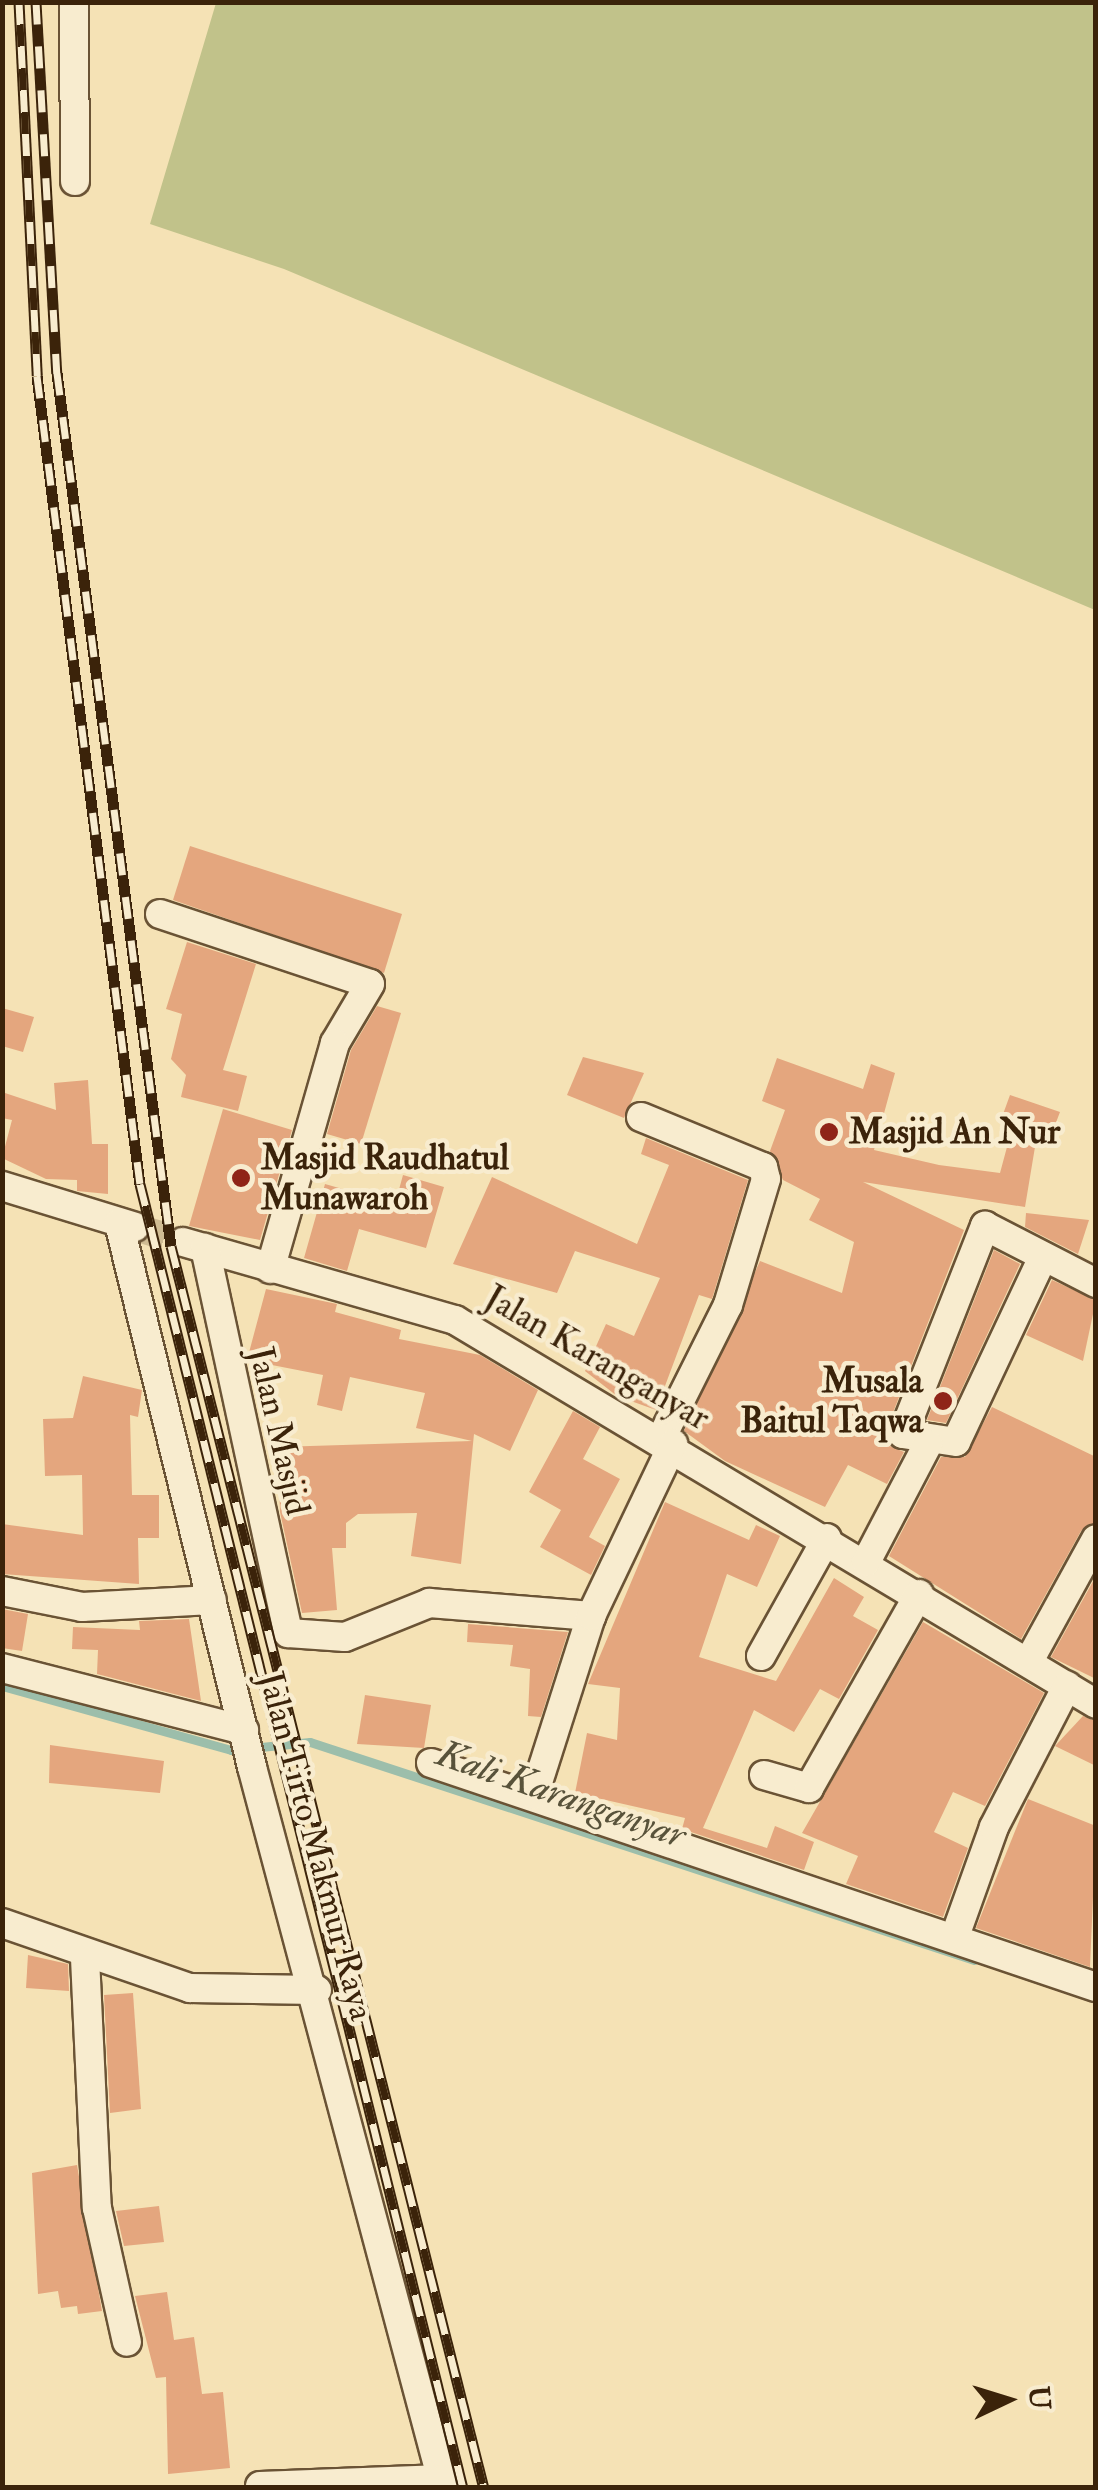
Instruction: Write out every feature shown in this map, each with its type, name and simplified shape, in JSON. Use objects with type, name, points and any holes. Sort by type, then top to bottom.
[{"type":"street","points":[[74,2],[75,181]]},
{"type":"street","points":[[160,914],[370,984],[335,1043],[270,1269]]},
{"type":"street","points":[[534,1795],[591,1616],[728,1305],[766,1179],[763,1167],[641,1117]]},
{"type":"street","name":"Jalan Tirto Makmur Raya","points":[[2,1186],[128,1226],[252,1768],[317,1990],[443,2484]]},
{"type":"street","points":[[1043,1257],[956,1442],[928,1444],[900,1423],[980,1232],[996,1226],[1043,1257],[1096,1282]]},
{"type":"street","name":"Jalan Karanganyar","points":[[194,1245],[455,1320],[668,1440],[1096,1704]]},
{"type":"street","name":"Jalan Masjid","points":[[194,1245],[286,1629],[344,1637],[429,1603],[591,1616]]},
{"type":"street","points":[[866,1562],[928,1444]]},
{"type":"street","points":[[761,1656],[827,1538]]},
{"type":"street","points":[[1029,1662],[1096,1539]]},
{"type":"street","points":[[2,1591],[82,1608],[212,1600]]},
{"type":"street","points":[[764,1775],[809,1788],[919,1594]]},
{"type":"street","points":[[2,1668],[245,1734]]},
{"type":"street","points":[[959,1925],[994,1828],[1066,1686]]},
{"type":"street","points":[[432,1764],[534,1795],[1096,1987]]},
{"type":"street","points":[[2,1924],[85,1958],[190,1988],[317,1990]]},
{"type":"street","points":[[85,1958],[97,2208],[127,2342]]},
{"type":"street","points":[[260,2486],[443,2484]]},
{"type":"green space","points":[[216,3],[1095,3],[1095,610],[284,269],[150,224]]},
{"type":"building","points":[[190,846],[402,914],[384,973],[173,900]]},
{"type":"building","points":[[187,942],[256,964],[223,1070],[247,1076],[238,1111],[181,1097],[186,1075],[171,1059],[182,1014],[166,1009]]},
{"type":"building","points":[[377,1006],[401,1013],[361,1144],[327,1134],[351,1050]]},
{"type":"building","points":[[2,1008],[34,1017],[23,1052],[2,1046]]},
{"type":"building","points":[[583,1057],[644,1073],[624,1118],[567,1095]]},
{"type":"building","points":[[777,1058],[863,1089],[871,1064],[895,1073],[874,1150],[939,1165],[1000,1173],[1014,1121],[1002,1117],[1010,1095],[1060,1112],[1052,1133],[1038,1129],[1025,1207],[863,1182],[964,1230],[887,1428],[890,1446],[904,1452],[887,1484],[848,1465],[825,1507],[725,1461],[684,1431],[760,1261],[842,1293],[854,1242],[809,1220],[820,1199],[783,1180],[770,1151],[785,1110],[762,1101]]},
{"type":"building","points":[[88,1080],[92,1144],[108,1144],[108,1194],[77,1191],[77,1180],[46,1179],[2,1158],[12,1120],[2,1118],[2,1092],[56,1110],[54,1083]]},
{"type":"building","name":"Masjid Raudhatul Munawaroh","points":[[223,1109],[292,1130],[260,1240],[189,1226]]},
{"type":"building","points":[[646,1138],[748,1180],[712,1299],[699,1295],[656,1410],[617,1396],[585,1371],[606,1324],[634,1336],[660,1278],[575,1251],[557,1293],[453,1264],[492,1177],[637,1244],[669,1165],[641,1154]]},
{"type":"building","points":[[403,1175],[444,1187],[426,1248],[359,1229],[347,1271],[304,1258],[325,1184],[395,1204]]},
{"type":"building","points":[[1026,1213],[1089,1220],[1078,1254],[1025,1227]]},
{"type":"building","points":[[994,1250],[1020,1264],[946,1423],[927,1420]]},
{"type":"building","points":[[1052,1280],[1096,1300],[1083,1361],[1026,1335]]},
{"type":"building","points":[[266,1289],[337,1304],[335,1312],[401,1330],[399,1339],[480,1355],[538,1390],[510,1451],[474,1434],[461,1564],[411,1556],[417,1513],[358,1514],[346,1523],[346,1548],[332,1548],[337,1610],[302,1613],[280,1512],[278,1447],[472,1441],[416,1428],[425,1393],[350,1377],[342,1411],[317,1405],[323,1375],[247,1360]]},
{"type":"building","points":[[83,1376],[142,1390],[138,1417],[130,1415],[132,1495],[159,1495],[159,1538],[138,1538],[139,1584],[2,1574],[2,1524],[83,1535],[82,1475],[45,1476],[43,1419],[73,1418]]},
{"type":"building","points":[[992,1407],[1096,1457],[1096,1522],[1081,1531],[1021,1639],[889,1556],[941,1457],[965,1457]]},
{"type":"building","points":[[573,1411],[600,1427],[583,1459],[620,1479],[589,1537],[605,1546],[591,1575],[540,1547],[561,1510],[529,1492]]},
{"type":"building","points":[[665,1502],[749,1540],[756,1525],[780,1536],[757,1587],[727,1574],[699,1657],[776,1681],[834,1578],[864,1597],[853,1616],[878,1630],[839,1699],[820,1689],[794,1732],[754,1710],[703,1828],[767,1848],[775,1826],[814,1842],[804,1870],[682,1829],[685,1818],[575,1793],[587,1733],[617,1740],[620,1688],[588,1684]]},
{"type":"building","points":[[1096,1576],[1096,1679],[1051,1657]]},
{"type":"building","points":[[2,1609],[28,1614],[22,1651],[2,1648]]},
{"type":"building","points":[[189,1619],[201,1701],[97,1674],[98,1650],[72,1649],[73,1627],[140,1630],[139,1621]]},
{"type":"building","points":[[923,1622],[1044,1693],[985,1806],[953,1792],[934,1832],[968,1848],[943,1917],[846,1884],[858,1856],[802,1833]]},
{"type":"building","points":[[468,1624],[568,1632],[541,1717],[528,1716],[530,1669],[510,1666],[513,1645],[467,1642]]},
{"type":"building","points":[[365,1695],[431,1705],[424,1748],[357,1744]]},
{"type":"building","points":[[1083,1716],[1096,1721],[1096,1766],[1055,1746]]},
{"type":"building","points":[[50,1745],[164,1761],[160,1793],[49,1783]]},
{"type":"building","points":[[1028,1799],[1096,1826],[1090,1967],[976,1928]]},
{"type":"building","points":[[28,1955],[68,1964],[69,1991],[26,1988]]},
{"type":"building","points":[[133,1993],[141,2109],[110,2113],[104,1995]]},
{"type":"building","points":[[77,2165],[102,2311],[78,2314],[77,2306],[61,2308],[58,2291],[38,2294],[32,2173]]},
{"type":"building","points":[[159,2206],[164,2242],[124,2246],[116,2211]]},
{"type":"building","points":[[167,2292],[174,2340],[194,2337],[202,2394],[223,2392],[230,2468],[168,2474],[166,2377],[156,2378],[135,2296]]},
{"type":"waterway","name":"Kali Karanganyar","points":[[2,1686],[231,1750],[310,1742],[974,1960]]},
{"type":"tunnel","points":[[138,1228],[183,1242]]},
{"type":"railway","points":[[19,2],[37,376],[140,1184],[463,2488]]},
{"type":"railway","points":[[36,2],[57,373],[171,1246],[484,2488]]},
{"type":"place","name":"Masjid An Nur","points":[[829,1132]]},
{"type":"place","name":"Masjid Raudhatul Munawaroh","points":[[241,1178]]},
{"type":"place","name":"Musala Baitul Taqwa","points":[[943,1401]]}]
